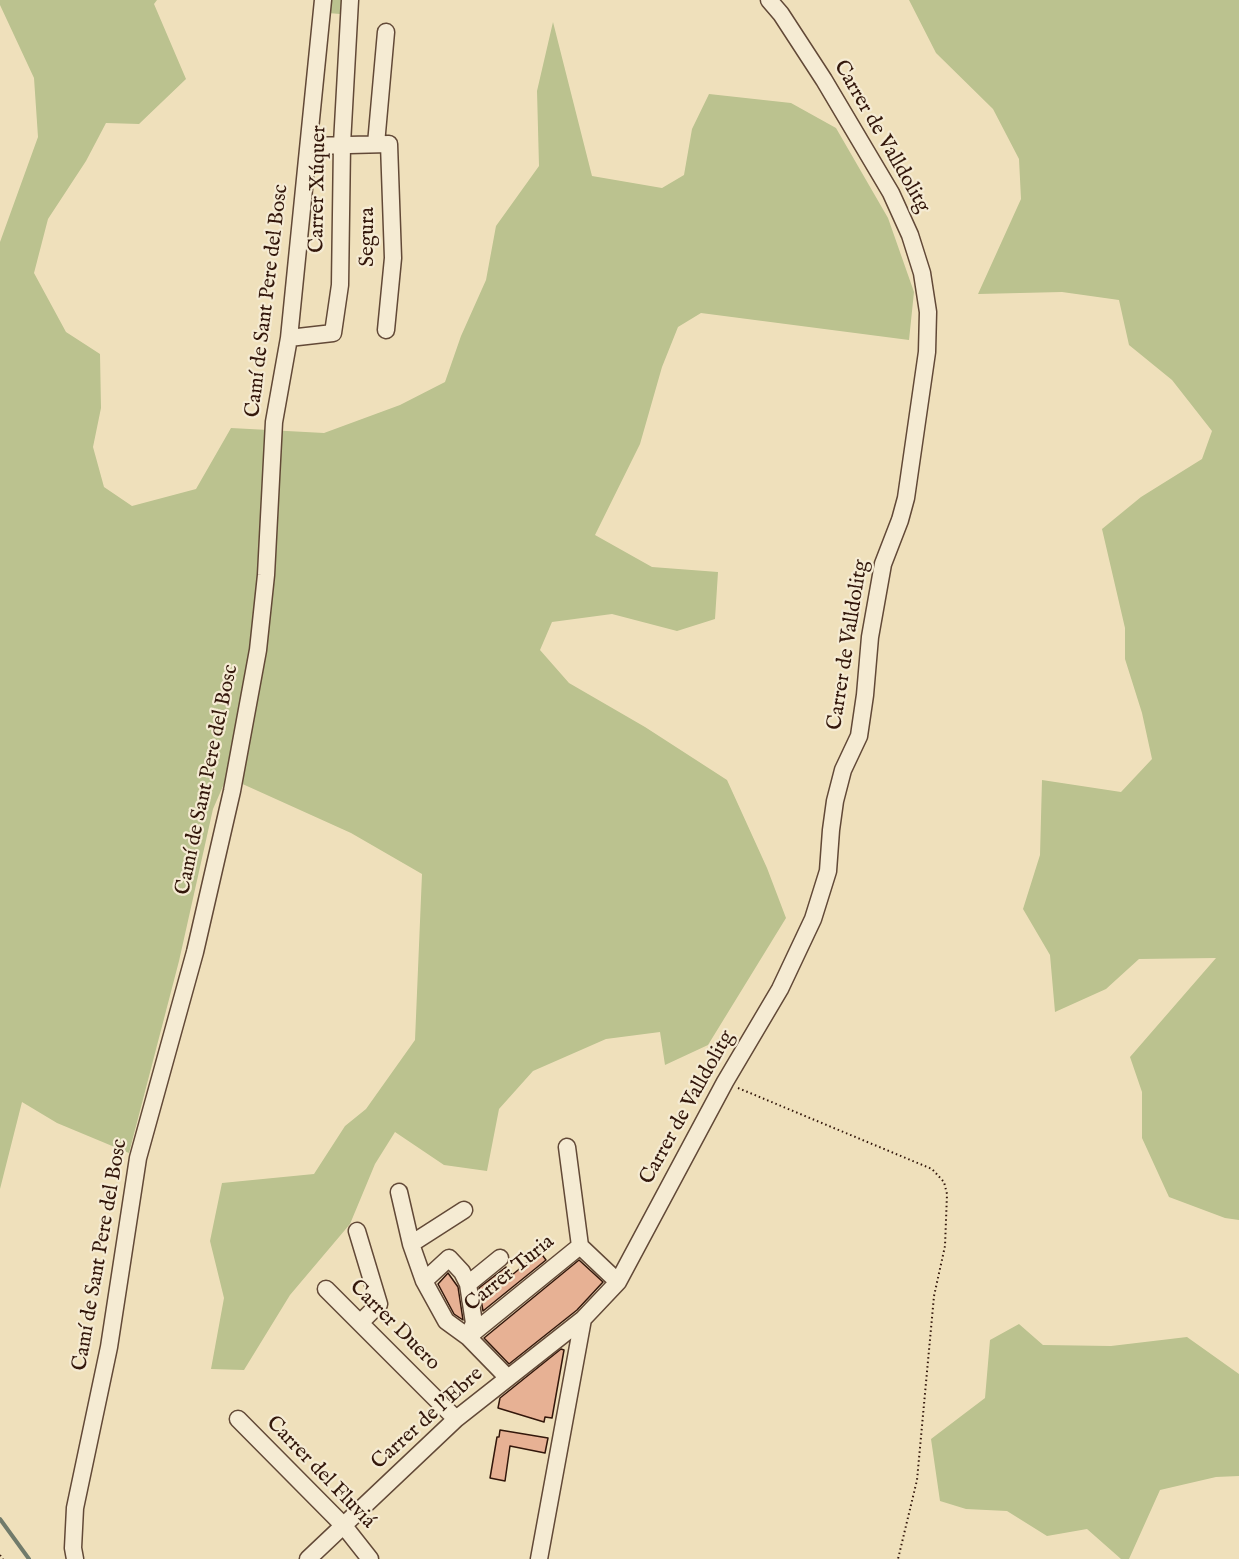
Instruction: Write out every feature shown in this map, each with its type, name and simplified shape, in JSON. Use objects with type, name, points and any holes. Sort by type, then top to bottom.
[{"type":"street","name":"Camí de Sant Pere del Bosc","points":[[75,1559],[73,1548],[75,1508],[110,1347],[138,1158],[195,952],[232,791],[258,650],[266,575],[274,423],[289,338],[323,0]]},
{"type":"street","name":"Carrer Xúquer","points":[[289,338],[333,333],[340,285],[342,144],[350,0]]},
{"type":"street","name":"Carrer de Valldolitg","points":[[583,1319],[618,1282],[725,1082],[780,989],[813,919],[828,871],[835,801],[843,770],[859,736],[879,581],[906,498],[927,352],[928,312],[922,273],[910,235],[891,193],[824,80],[781,14],[769,0]]},
{"type":"street","points":[[321,20],[349,22]]},
{"type":"street","name":"Segura","points":[[386,32],[382,144],[393,258],[386,330]]},
{"type":"street","points":[[309,146],[382,144]]},
{"type":"street","points":[[567,1147],[580,1246],[618,1282]]},
{"type":"street","points":[[399,1192],[411,1244],[424,1281],[446,1321],[468,1337],[507,1378]]},
{"type":"street","points":[[411,1244],[464,1210]]},
{"type":"street","points":[[357,1231],[379,1304],[360,1323]]},
{"type":"street","name":"Carrer Turia","points":[[468,1337],[580,1246]]},
{"type":"street","points":[[424,1281],[449,1258],[462,1272],[468,1284],[474,1323],[468,1337]]},
{"type":"street","points":[[468,1284],[500,1258]]},
{"type":"street","name":"Carrer Duero","points":[[326,1289],[456,1419]]},
{"type":"street","points":[[539,1559],[583,1319]]},
{"type":"street","name":"Carrer de l'Ebre","points":[[309,1559],[456,1419],[583,1319]]},
{"type":"street","name":"Carrer del Fluviá","points":[[238,1419],[344,1526],[370,1559]]},
{"type":"path","points":[[725,1082],[932,1169],[944,1182],[947,1194],[945,1246],[934,1296],[917,1480],[898,1559]]},
{"type":"path","points":[[0,1555],[3,1559]]},
{"type":"green space","points":[[0,0],[157,0],[154,4],[186,79],[139,124],[106,123],[86,161],[48,219],[34,273],[66,332],[100,354],[101,408],[93,447],[104,487],[132,506],[196,489],[231,428],[324,433],[400,405],[445,382],[461,336],[486,280],[496,226],[539,166],[537,91],[553,22],[592,176],[662,188],[684,175],[692,129],[709,94],[791,103],[836,128],[888,218],[914,292],[909,340],[701,313],[678,327],[662,367],[640,444],[595,535],[652,567],[718,572],[715,619],[677,631],[612,614],[552,622],[540,650],[569,683],[645,727],[727,780],[767,868],[786,918],[708,1045],[665,1065],[660,1032],[606,1039],[533,1071],[499,1109],[487,1171],[444,1165],[395,1132],[375,1164],[350,1224],[290,1295],[244,1370],[211,1369],[224,1298],[210,1241],[222,1183],[314,1174],[345,1126],[366,1109],[415,1040],[422,874],[351,833],[227,777],[213,809],[179,961],[129,1153],[57,1123],[22,1102],[0,1189],[0,242],[38,137],[34,78],[0,5]]},
{"type":"green space","points":[[326,0],[345,0],[344,12],[328,13]]},
{"type":"green space","points":[[909,0],[1239,0],[1239,1220],[1225,1218],[1169,1197],[1142,1138],[1142,1092],[1130,1057],[1216,958],[1139,959],[1106,989],[1055,1012],[1050,955],[1023,909],[1040,855],[1042,780],[1121,792],[1152,759],[1142,713],[1125,659],[1125,628],[1102,529],[1141,497],[1202,459],[1212,431],[1172,380],[1129,345],[1119,300],[1062,292],[978,294],[1021,199],[1019,159],[993,109],[936,53]]},
{"type":"green space","points":[[1019,1324],[1043,1345],[1111,1346],[1187,1337],[1239,1374],[1239,1476],[1216,1477],[1160,1490],[1129,1559],[1121,1559],[1087,1529],[1047,1536],[1007,1511],[966,1509],[940,1501],[931,1439],[985,1398],[990,1340]]},
{"type":"building","points":[[540,1252],[546,1260],[483,1311],[479,1288],[506,1267],[512,1275]]},
{"type":"building","points":[[579,1260],[603,1282],[577,1310],[509,1364],[484,1338]]},
{"type":"building","points":[[448,1273],[458,1287],[463,1320],[454,1314],[438,1284]]},
{"type":"building","points":[[561,1349],[564,1350],[552,1418],[545,1417],[544,1422],[498,1408],[500,1398]]},
{"type":"building","points":[[500,1430],[548,1438],[545,1453],[510,1446],[505,1481],[490,1478]]},
{"type":"waterway","points":[[0,1519],[29,1559]]}]
